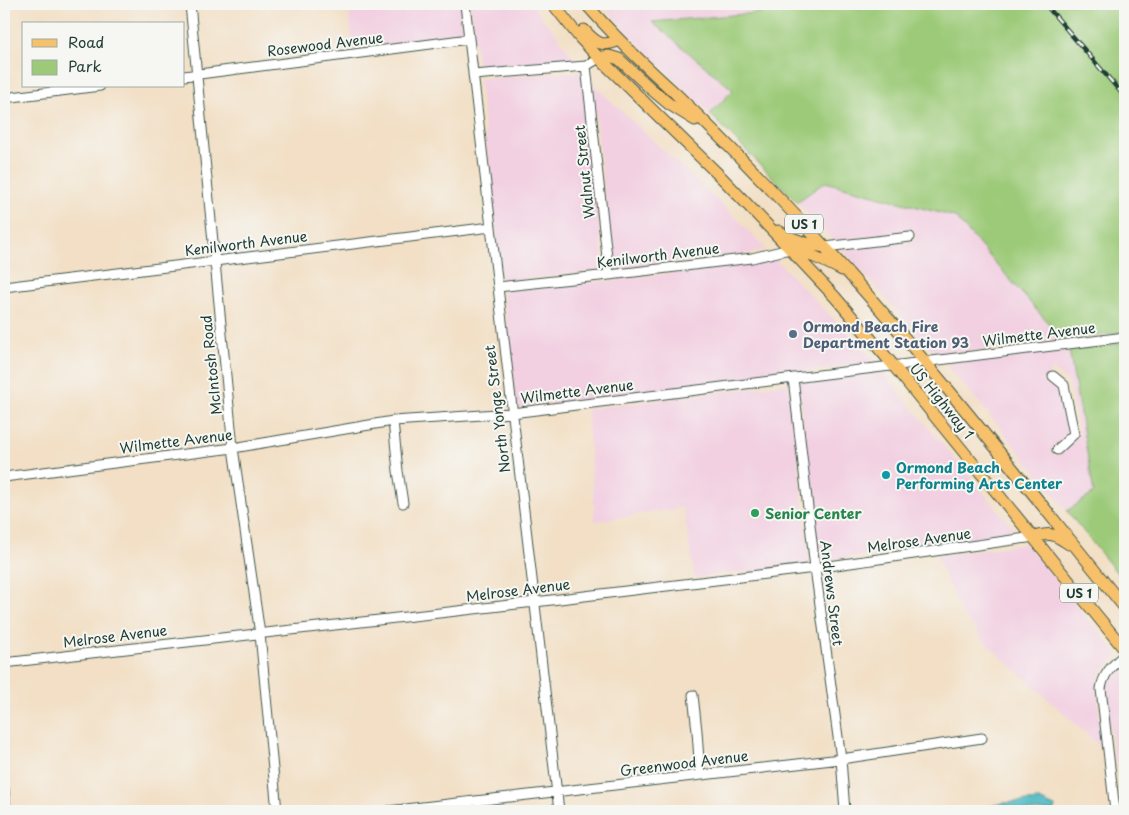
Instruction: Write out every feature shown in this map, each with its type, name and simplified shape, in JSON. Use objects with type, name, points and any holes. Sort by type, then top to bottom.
[{"type":"main road","name":"US 1","points":[[586,4],[619,40]]},
{"type":"main road","name":"US 1","points":[[556,8],[599,58]]},
{"type":"main road","points":[[556,8],[574,20],[594,41],[608,44],[619,40]]},
{"type":"main road","name":"US Highway 1","points":[[619,40],[791,210],[850,275],[925,362],[1125,608]]},
{"type":"main road","points":[[599,58],[609,56],[619,59],[669,104],[711,130]]},
{"type":"main road","name":"US Highway 1","points":[[599,58],[723,179],[835,297],[893,365],[1125,650]]},
{"type":"main road","points":[[767,225],[809,245],[825,247]]},
{"type":"main road","points":[[790,248],[822,259],[850,275]]},
{"type":"main road","points":[[1034,537],[1046,534],[1055,535],[1078,549]]},
{"type":"street","name":"McIntosh Road","points":[[190,4],[233,448],[260,634],[277,811]]},
{"type":"street","name":"North Yonge Street","points":[[465,4],[559,811]]},
{"type":"street","name":"Rosewood Avenue","points":[[185,76],[469,40]]},
{"type":"street","points":[[474,75],[586,66],[599,58]]},
{"type":"street","name":"Walnut Street","points":[[586,66],[609,275]]},
{"type":"street","points":[[4,98],[84,88]]},
{"type":"street","name":"Kenilworth Avenue","points":[[4,287],[491,227]]},
{"type":"street","points":[[825,247],[910,237]]},
{"type":"street","name":"Kenilworth Avenue","points":[[498,287],[752,258],[790,248]]},
{"type":"street","name":"Wilmette Avenue","points":[[4,477],[233,448],[393,421],[512,413],[1125,338]]},
{"type":"street","points":[[1053,376],[1064,385],[1074,434],[1057,450]]},
{"type":"street","name":"Andrews Street","points":[[793,378],[846,811]]},
{"type":"street","points":[[393,421],[403,503]]},
{"type":"street","name":"Melrose Avenue","points":[[4,663],[815,568],[1034,537]]},
{"type":"street","points":[[1115,811],[1101,689],[1105,675],[1125,654]]},
{"type":"street","points":[[693,696],[700,775]]},
{"type":"street","name":"Greenwood Avenue","points":[[388,811],[841,759],[982,738]]},
{"type":"street","points":[[4,789],[6,811]]},
{"type":"shaded area","points":[[348,4],[460,4],[464,35],[353,49]]},
{"type":"shaded area","points":[[470,4],[532,4],[577,62],[478,69]]},
{"type":"shaded area","points":[[603,4],[837,4],[836,6],[653,22],[733,90],[710,114],[634,39]]},
{"type":"shaded area","points":[[582,71],[604,271],[502,281],[479,79]]},
{"type":"shaded area","points":[[592,81],[597,88],[736,218],[766,249],[752,253],[613,270]]},
{"type":"shaded area","points":[[825,182],[955,217],[1063,340],[936,355],[843,250],[915,241],[915,231],[834,241],[797,202]]},
{"type":"shaded area","points":[[774,258],[875,363],[516,408],[503,291],[606,281],[753,263]]},
{"type":"shaded area","points":[[1069,350],[1094,494],[1067,511],[989,414],[945,364]],"holes":[[[1052,369],[1067,381],[1079,432],[1077,437],[1056,457],[1051,450],[1069,432],[1060,388],[1047,378]]]},
{"type":"shaded area","points":[[882,372],[1018,534],[819,562],[798,382]]},
{"type":"shaded area","points":[[789,383],[810,564],[695,578],[683,508],[595,521],[587,409]]},
{"type":"shaded area","points":[[1025,544],[1118,655],[1102,672],[1097,681],[1103,749],[988,645],[961,613],[936,556]]},
{"type":"shaded area","points":[[1124,662],[1125,769],[1114,759],[1106,688],[1106,682]]},
{"type":"green space","points":[[837,4],[862,9],[888,4],[910,8],[915,4],[1125,4],[1125,332],[1063,340],[955,217],[825,182],[797,202],[710,114],[733,90],[652,22],[836,6]]},
{"type":"green space","points":[[1125,343],[1125,583],[1067,511],[1094,493],[1069,350]]},
{"type":"water","points":[[1039,800],[1055,807],[1054,811],[970,811],[1003,803]]},
{"type":"railway","points":[[1045,4],[1125,97]]},
{"type":"place","name":"Ormond Beach Fire Department Station 93","points":[[793,334]]},
{"type":"place","name":"Ormond Beach Performing Arts Center","points":[[886,475]]},
{"type":"place","name":"Senior Center","points":[[755,513]]}]
